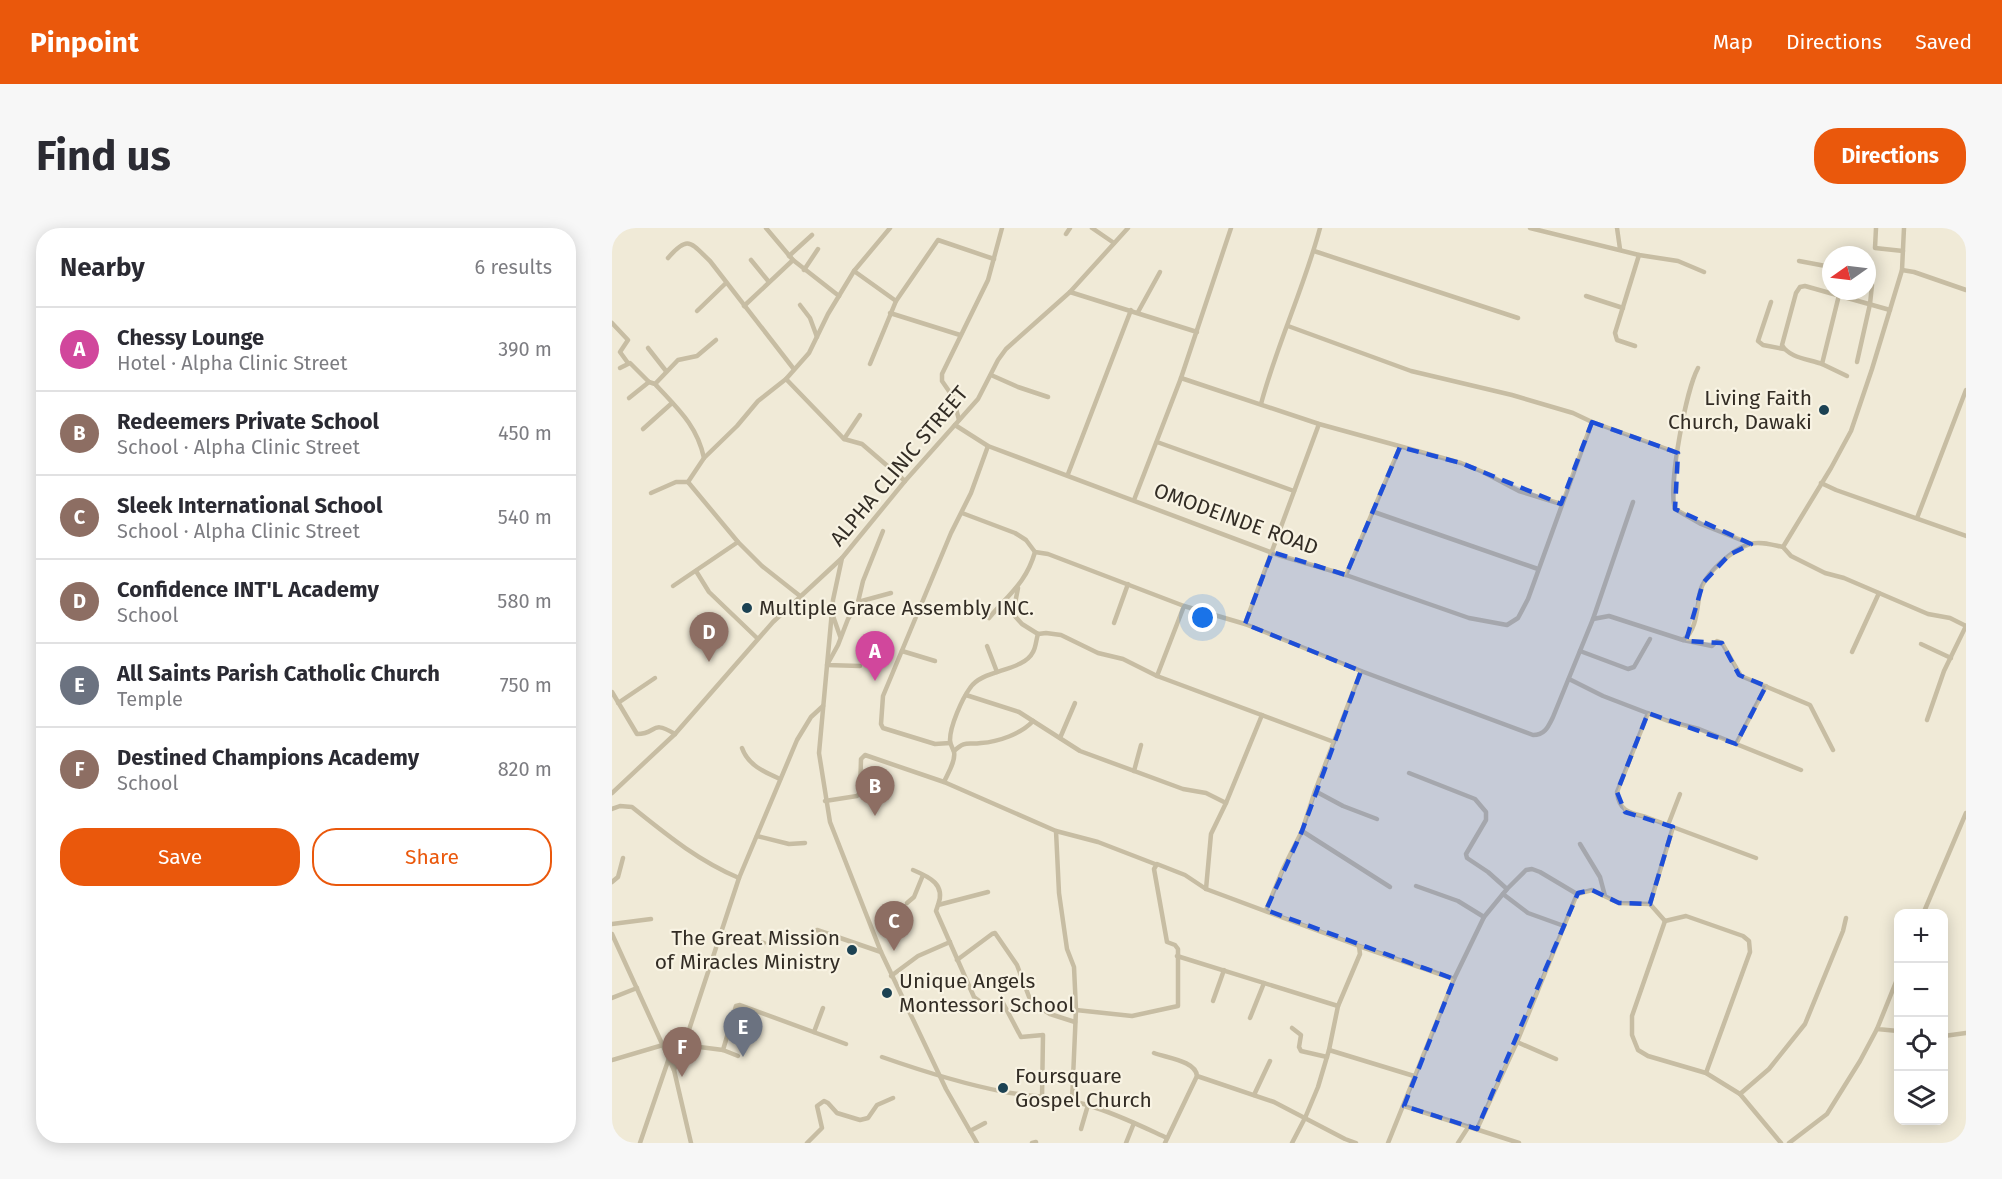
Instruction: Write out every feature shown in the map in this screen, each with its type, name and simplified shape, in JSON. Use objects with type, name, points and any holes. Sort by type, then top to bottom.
[{"type":"street","points":[[766,228],[791,258],[839,296]]},
{"type":"street","points":[[688,482],[704,458],[737,426],[758,401],[786,379],[793,368],[809,353],[854,272],[890,228]]},
{"type":"street","points":[[957,422],[953,397],[942,378],[960,335],[985,287],[1002,228]]},
{"type":"street","points":[[1066,234],[1070,228]]},
{"type":"street","points":[[1092,228],[1114,243]]},
{"type":"street","name":"ALPHA CLINIC STREET","points":[[977,1143],[891,976],[836,839],[825,801],[819,753],[832,613],[842,558],[905,481],[978,399],[1006,349],[1070,292],[1128,228]]},
{"type":"street","points":[[1134,500],[1181,378],[1231,228]]},
{"type":"street","points":[[1261,404],[1272,365],[1288,326],[1320,228]]},
{"type":"street","points":[[1530,228],[1639,255],[1678,261],[1704,272]]},
{"type":"street","points":[[1617,228],[1620,249]]},
{"type":"street","points":[[1876,228],[1875,248],[1903,251]]},
{"type":"street","points":[[1783,547],[1851,431],[1902,270],[1904,228]]},
{"type":"street","points":[[744,306],[812,235]]},
{"type":"street","points":[[870,364],[896,301],[938,240],[994,259]]},
{"type":"street","points":[[668,258],[681,244],[690,244],[710,261],[793,368]]},
{"type":"street","points":[[804,270],[818,249]]},
{"type":"street","points":[[1314,251],[1518,318]]},
{"type":"street","points":[[1635,346],[1620,342],[1615,336],[1639,255]]},
{"type":"street","points":[[751,260],[769,282]]},
{"type":"street","points":[[1799,261],[1822,265]]},
{"type":"street","points":[[1902,270],[1966,290]]},
{"type":"street","points":[[854,272],[896,301]]},
{"type":"street","points":[[1138,312],[1160,272]]},
{"type":"street","points":[[697,311],[726,283]]},
{"type":"street","points":[[1784,349],[1782,345],[1796,293],[1800,287],[1805,286],[1822,291]]},
{"type":"street","points":[[1070,292],[1197,332]]},
{"type":"street","points":[[1586,296],[1623,308]]},
{"type":"street","points":[[1822,364],[1838,300]]},
{"type":"street","points":[[1854,300],[1890,310]]},
{"type":"street","points":[[1857,362],[1870,300]]},
{"type":"street","points":[[1771,302],[1758,341],[1763,345],[1784,349],[1790,354],[1822,364],[1847,376]]},
{"type":"street","points":[[800,305],[810,318],[818,338]]},
{"type":"street","points":[[1068,474],[1131,310]]},
{"type":"street","points":[[890,313],[960,335]]},
{"type":"street","points":[[612,323],[628,340],[620,352],[628,363],[649,382],[655,384],[672,403],[698,436],[704,458]]},
{"type":"street","points":[[1288,326],[1411,371],[1512,395],[1573,413],[1678,453]]},
{"type":"street","points":[[655,384],[680,359],[688,360],[701,354],[716,340]]},
{"type":"street","points":[[648,348],[666,371]]},
{"type":"street","points":[[620,368],[628,363]]},
{"type":"street","points":[[1698,368],[1692,379],[1678,453],[1672,498],[1675,508],[1701,524],[1751,544],[1783,547],[1794,558],[1825,573],[1844,578],[1928,614],[1950,618],[1966,626],[1927,720]]},
{"type":"street","points":[[991,375],[1048,397]]},
{"type":"street","points":[[1181,378],[1319,424],[1461,464],[1483,472],[1520,491],[1561,504]]},
{"type":"street","points":[[786,379],[844,439],[862,444],[905,481]]},
{"type":"street","points":[[629,398],[649,382]]},
{"type":"street","points":[[1917,518],[1966,390]]},
{"type":"street","points":[[643,429],[672,403]]},
{"type":"street","points":[[844,439],[860,415]]},
{"type":"street","name":"OMODEINDE ROAD","points":[[957,422],[988,446],[1272,552],[1469,618],[1501,626],[1511,624],[1518,618],[1528,599],[1538,569]]},
{"type":"street","points":[[1374,512],[1538,569],[1592,422]]},
{"type":"street","points":[[1245,624],[1319,424]]},
{"type":"street","points":[[1157,442],[1294,491]]},
{"type":"street","points":[[950,743],[935,744],[883,728],[881,724],[884,692],[951,533],[962,513],[988,446]]},
{"type":"street","points":[[1346,575],[1400,447]]},
{"type":"street","points":[[651,493],[676,482],[688,482]]},
{"type":"street","points":[[688,482],[738,542],[762,566],[800,596]]},
{"type":"street","points":[[1821,483],[1966,536]]},
{"type":"street","points":[[962,513],[1015,533],[1026,540],[1035,552],[1048,554],[1184,606],[1245,624],[1361,671],[1533,735],[1540,735],[1546,730],[1593,619],[1633,502]]},
{"type":"street","points":[[860,666],[827,665],[858,602],[862,581],[883,531]]},
{"type":"street","points":[[674,586],[738,542]]},
{"type":"street","points":[[1683,640],[1688,637],[1693,624],[1703,583],[1729,555],[1751,544]]},
{"type":"street","points":[[1035,552],[1031,567],[1018,588],[1013,615],[1022,624],[1038,634],[1061,635],[1098,653],[1123,659],[1157,676],[1334,742]]},
{"type":"street","points":[[612,792],[675,734],[757,638],[842,558]]},
{"type":"street","points":[[696,571],[709,592],[757,638]]},
{"type":"street","points":[[1114,623],[1128,584]]},
{"type":"street","points":[[989,618],[1018,588]]},
{"type":"street","points":[[858,602],[891,593]]},
{"type":"street","points":[[1851,652],[1879,593]]},
{"type":"street","points":[[1157,676],[1184,606]]},
{"type":"street","points":[[832,613],[840,636]]},
{"type":"street","points":[[1593,619],[1609,616],[1683,640],[1712,646],[1717,641],[1722,643],[1738,673],[1808,703],[1815,712],[1833,750]]},
{"type":"street","points":[[944,782],[952,765],[954,751],[950,743],[951,734],[966,695],[974,682],[1030,656],[1038,634]]},
{"type":"street","points":[[1580,651],[1628,669],[1634,667],[1650,639]]},
{"type":"street","points":[[1921,644],[1951,658]]},
{"type":"street","points":[[987,646],[998,672]]},
{"type":"street","points":[[902,651],[935,661]]},
{"type":"street","points":[[1266,910],[1302,831],[1314,791],[1361,671]]},
{"type":"street","points":[[618,703],[655,678]]},
{"type":"street","points":[[1569,679],[1603,696],[1801,770]]},
{"type":"street","points":[[1736,744],[1766,686]]},
{"type":"street","points":[[612,692],[637,734],[662,726],[675,734]]},
{"type":"street","points":[[966,695],[1019,712],[1080,751],[1183,789],[1206,793],[1226,803]]},
{"type":"street","points":[[1060,738],[1075,703]]},
{"type":"street","points":[[674,1070],[739,878],[803,729],[811,717],[823,706]]},
{"type":"street","points":[[1648,713],[1617,792],[1619,805],[1625,812],[1671,826],[1756,858]]},
{"type":"street","points":[[1206,889],[1211,834],[1262,714]]},
{"type":"street","points":[[954,751],[965,743],[985,743],[1021,732],[1033,721]]},
{"type":"street","points":[[1134,771],[1141,745]]},
{"type":"street","points":[[742,748],[753,764],[780,778]]},
{"type":"street","points":[[825,801],[857,796],[860,793],[861,759],[865,754],[944,782],[1056,831],[1098,842],[1185,875],[1206,889],[1454,979]]},
{"type":"street","points":[[1409,773],[1475,799],[1486,812],[1486,820],[1466,854],[1467,858],[1488,872],[1528,913],[1564,926]]},
{"type":"street","points":[[1314,791],[1343,806],[1377,819]]},
{"type":"street","points":[[1650,904],[1680,794]]},
{"type":"street","points":[[612,809],[620,806],[632,807],[688,852],[739,878]]},
{"type":"street","points":[[1925,909],[1966,813]]},
{"type":"street","points":[[1056,831],[1059,893],[1067,949],[1074,967],[1076,1022],[1072,1101]]},
{"type":"street","points":[[1302,831],[1390,887]]},
{"type":"street","points":[[757,836],[789,844],[805,843]]},
{"type":"street","points":[[1580,843],[1600,877],[1605,896]]},
{"type":"street","points":[[612,882],[618,877],[623,858]]},
{"type":"street","points":[[1076,1011],[1132,1016],[1178,1006],[1177,946],[1167,942],[1155,864]]},
{"type":"street","points":[[1388,1143],[1454,979],[1485,917],[1526,870],[1532,869],[1540,872],[1577,894],[1592,890],[1619,903],[1650,904],[1665,921]]},
{"type":"street","points":[[913,870],[936,882],[940,889],[936,911],[974,997],[986,1006],[1002,1001],[1021,1037],[1043,1035],[1042,1099]]},
{"type":"street","points":[[907,903],[914,897],[923,874]]},
{"type":"street","points":[[1416,886],[1458,901],[1485,917]]},
{"type":"street","points":[[938,905],[988,892]]},
{"type":"street","points":[[1477,1129],[1517,1042],[1577,894]]},
{"type":"street","points":[[1665,921],[1686,916],[1749,940],[1750,952],[1706,1073]]},
{"type":"street","points":[[1740,1094],[1769,1069],[1805,1024],[1844,931],[1846,918]]},
{"type":"street","points":[[612,924],[651,919]]},
{"type":"street","points":[[1665,921],[1632,1016],[1632,1035],[1638,1050],[1648,1056],[1706,1073],[1740,1094],[1781,1143]]},
{"type":"street","points":[[817,930],[881,952]]},
{"type":"street","points":[[721,933],[764,943]]},
{"type":"street","points":[[957,960],[995,933],[1017,965],[1031,1002],[1050,1014],[1076,1022]]},
{"type":"street","points":[[612,934],[674,1070],[691,1143]]},
{"type":"street","points":[[891,976],[918,957],[950,942]]},
{"type":"street","points":[[1292,1143],[1305,1118],[1327,1057],[1338,1006],[1360,954],[1359,946]]},
{"type":"street","points":[[1178,956],[1338,1006]]},
{"type":"street","points":[[1214,1001],[1224,970]]},
{"type":"street","points":[[1250,1018],[1264,983]]},
{"type":"street","points":[[612,998],[637,988]]},
{"type":"street","points":[[1789,1143],[1827,1114],[1860,1061],[1894,988]]},
{"type":"street","points":[[723,1050],[738,1005],[846,1044]]},
{"type":"street","points":[[814,1032],[823,1008]]},
{"type":"street","points":[[1292,1028],[1301,1035],[1299,1047],[1301,1051],[1327,1057]]},
{"type":"street","points":[[1876,1029],[1894,1031]]},
{"type":"street","points":[[1948,1035],[1966,1033]]},
{"type":"street","points":[[1517,1042],[1556,1059]]},
{"type":"street","points":[[612,1060],[663,1045]]},
{"type":"street","points":[[684,1045],[723,1050],[738,1056]]},
{"type":"street","points":[[1329,1050],[1414,1076]]},
{"type":"street","points":[[882,1057],[941,1077],[1003,1092],[1088,1105],[1134,1123],[1166,1141],[1197,1076],[1194,1067],[1154,1053]]},
{"type":"street","points":[[640,1143],[669,1058]]},
{"type":"street","points":[[1254,1095],[1270,1061]]},
{"type":"street","points":[[1197,1076],[1274,1102],[1356,1143]]},
{"type":"street","points":[[807,1143],[822,1128],[817,1106],[824,1101],[837,1113],[860,1120],[868,1118],[877,1105],[892,1098]]},
{"type":"street","points":[[1081,1129],[1088,1105]]},
{"type":"street","points":[[1404,1106],[1519,1143]]},
{"type":"street","points":[[970,1131],[985,1123]]},
{"type":"street","points":[[1126,1143],[1134,1123]]},
{"type":"street","points":[[1458,1143],[1469,1126]]},
{"type":"highlighted area","points":[[1592,422],[1678,453],[1675,509],[1751,544],[1729,555],[1703,583],[1686,641],[1722,643],[1739,675],[1766,686],[1736,744],[1648,713],[1617,792],[1625,812],[1673,827],[1650,904],[1619,903],[1592,890],[1578,893],[1477,1129],[1404,1106],[1454,979],[1266,910],[1302,831],[1361,671],[1245,624],[1272,552],[1346,575],[1400,447],[1461,463],[1561,504]]},
{"type":"place","name":"Living Faith Church, Dawaki","points":[[1824,410]]},
{"type":"place","name":"Multiple Grace Assembly INC.","points":[[747,608]]},
{"type":"place","name":"Confidence INT'L Academy","points":[[709,662]]},
{"type":"place","name":"Chessy Lounge","points":[[875,681]]},
{"type":"place","name":"Redeemers Private School","points":[[875,816]]},
{"type":"place","name":"The Great Mission of Miracles Ministry","points":[[852,950]]},
{"type":"place","name":"Sleek International School","points":[[894,951]]},
{"type":"place","name":"Unique Angels Montessori School","points":[[887,993]]},
{"type":"place","name":"All Saints Parish Catholic Church","points":[[743,1057]]},
{"type":"place","name":"Destined Champions Academy","points":[[682,1077]]},
{"type":"place","name":"Foursquare Gospel Church","points":[[1003,1088]]}]
